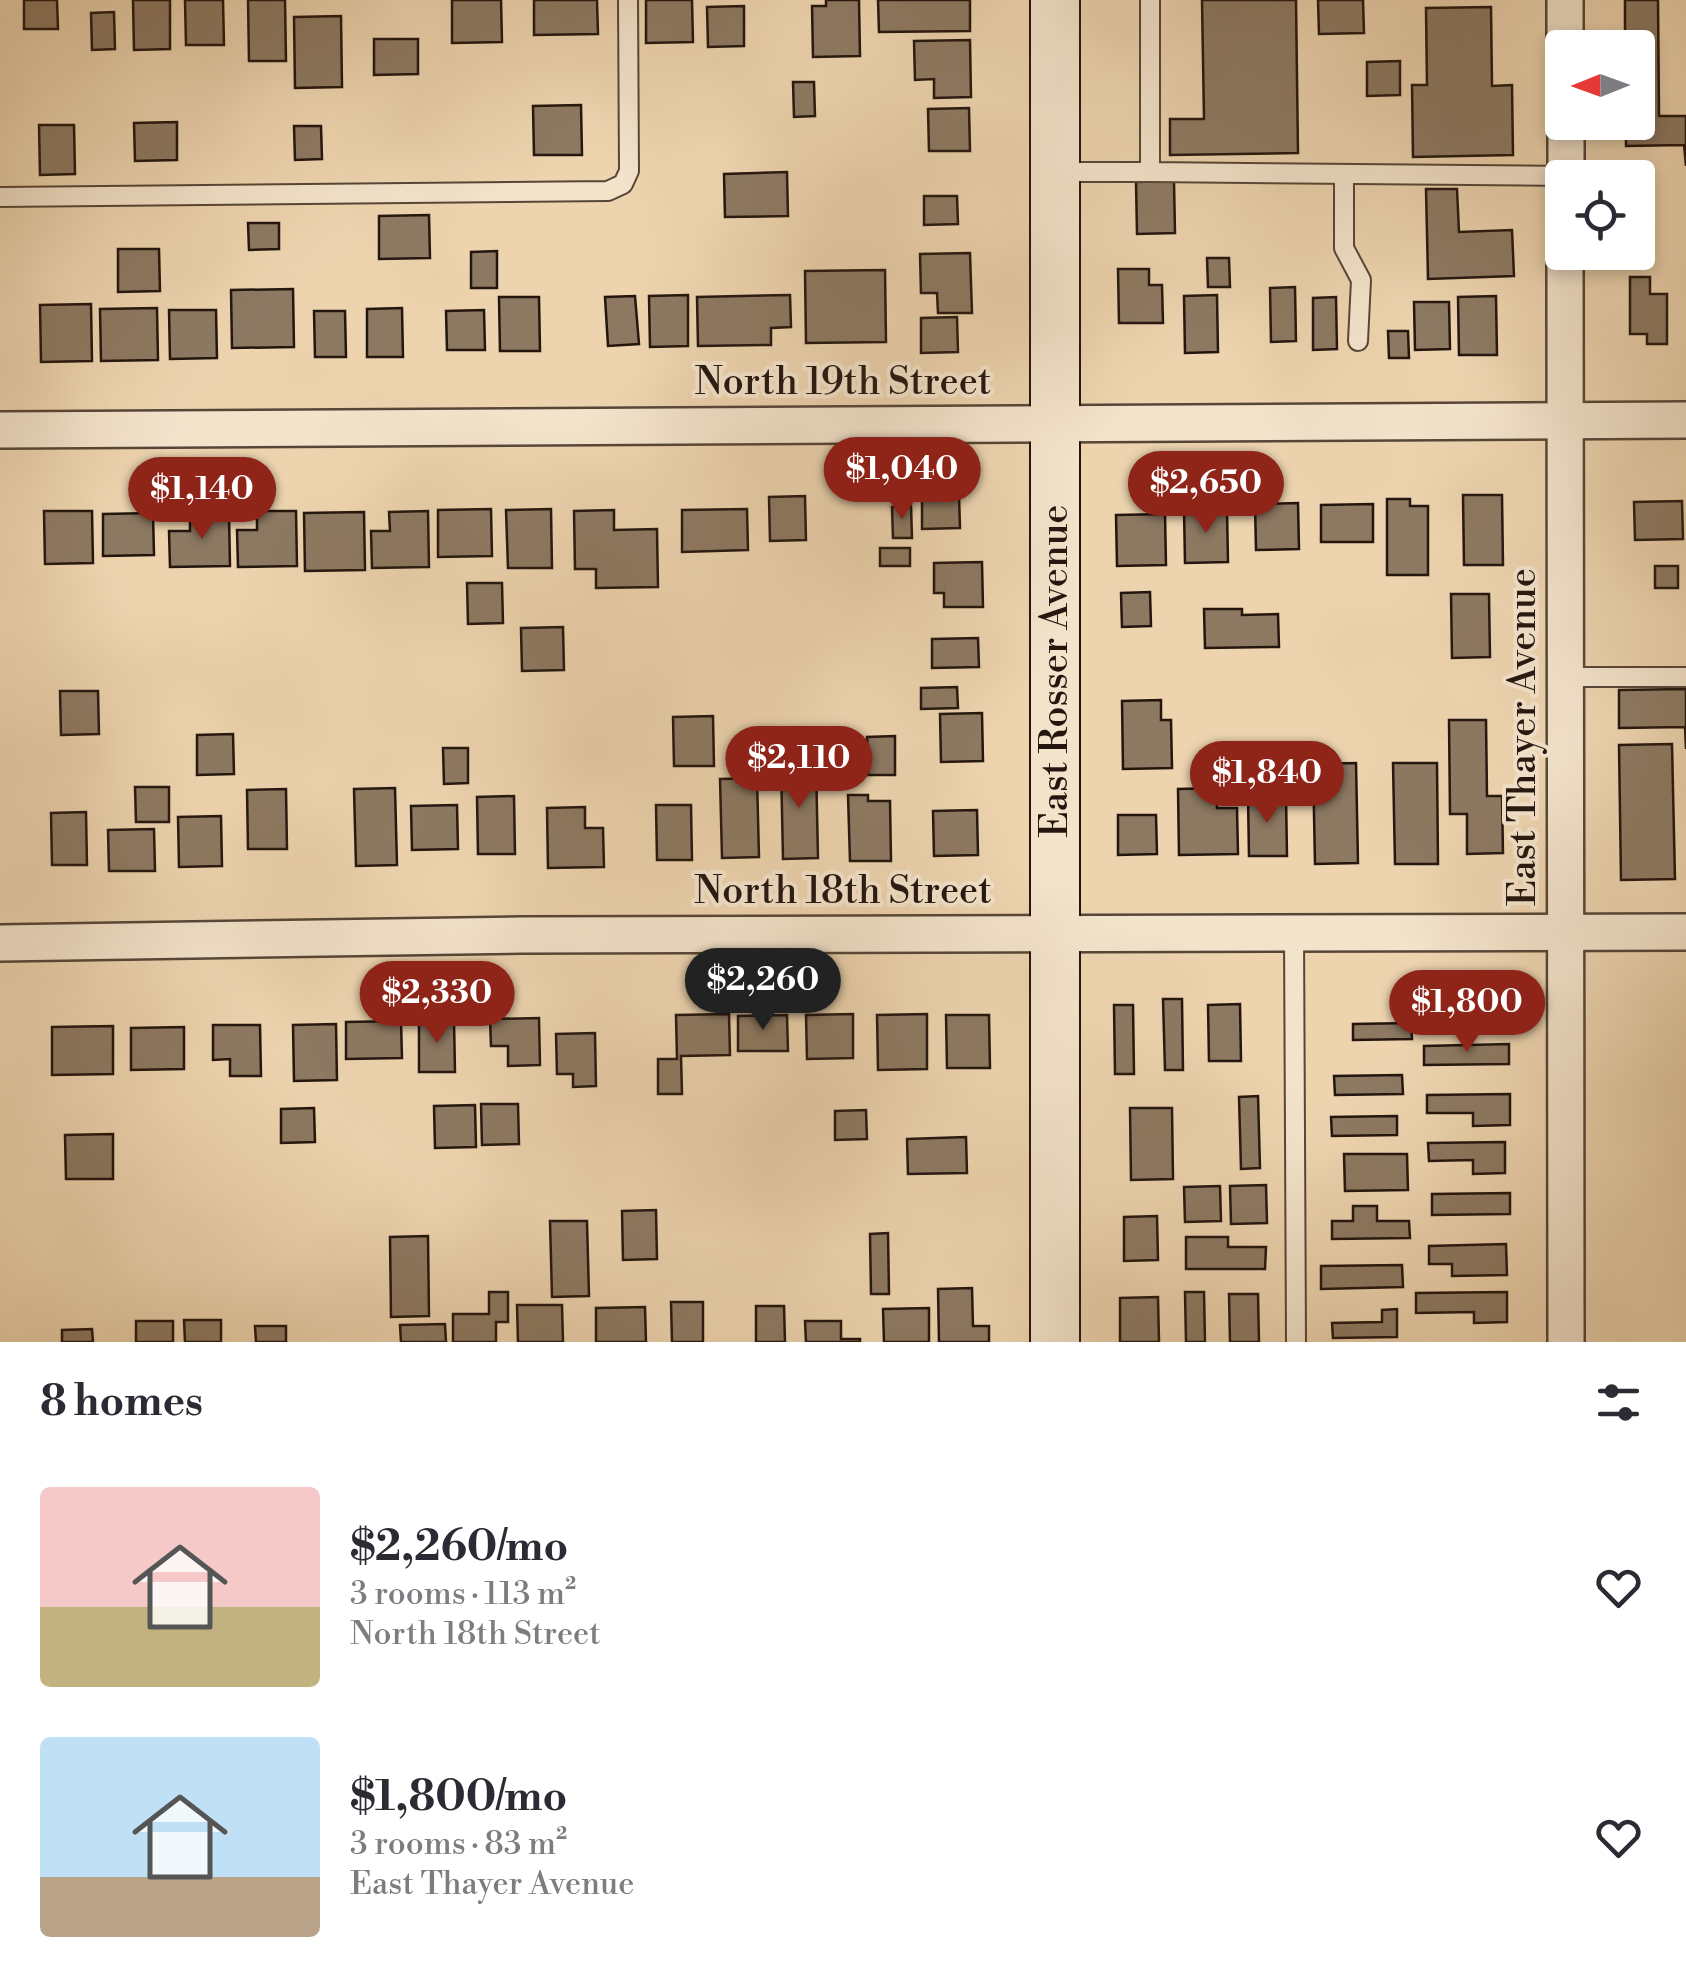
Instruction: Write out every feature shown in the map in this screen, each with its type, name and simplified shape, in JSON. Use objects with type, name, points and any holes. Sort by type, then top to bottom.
[{"type":"street","name":"East Rosser Avenue","points":[[1055,0],[1055,1342]]},
{"type":"street","points":[[1565,0],[1566,30]]},
{"type":"street","name":"East Thayer Avenue","points":[[1566,270],[1566,1342]]},
{"type":"street","name":"North 19th Street","points":[[0,430],[1686,420]]},
{"type":"street","name":"North 18th Street","points":[[0,942],[521,935],[1686,932]]},
{"type":"lane","points":[[0,197],[608,191],[622,184],[629,171],[628,0]]},
{"type":"lane","points":[[1150,0],[1150,172]]},
{"type":"lane","points":[[1054,172],[1545,177]]},
{"type":"lane","points":[[1344,174],[1344,248],[1360,280],[1358,341]]},
{"type":"lane","points":[[1566,677],[1686,677]]},
{"type":"lane","points":[[1294,932],[1296,1342]]},
{"type":"building","points":[[24,0],[57,0],[58,29],[24,29]]},
{"type":"building","points":[[133,0],[170,0],[170,49],[134,50]]},
{"type":"building","points":[[185,0],[223,0],[224,45],[186,45]]},
{"type":"building","points":[[248,0],[285,0],[286,61],[249,61]]},
{"type":"building","points":[[452,0],[501,0],[502,42],[452,43]]},
{"type":"building","points":[[534,0],[597,0],[598,34],[534,35]]},
{"type":"building","points":[[646,0],[692,0],[693,42],[646,43]]},
{"type":"building","points":[[826,0],[859,0],[860,56],[813,57],[812,6],[826,6]]},
{"type":"building","points":[[878,0],[970,0],[970,31],[879,32]]},
{"type":"building","points":[[1202,0],[1296,0],[1298,153],[1170,155],[1170,119],[1204,119]]},
{"type":"building","points":[[1318,0],[1363,0],[1364,33],[1319,34]]},
{"type":"building","points":[[1625,0],[1658,0],[1659,116],[1686,116],[1686,166],[1684,145],[1626,146],[1626,140],[1655,140],[1655,30],[1625,30]]},
{"type":"building","points":[[744,6],[744,46],[708,47],[707,7]]},
{"type":"building","points":[[1491,7],[1492,86],[1512,85],[1513,155],[1413,157],[1412,85],[1427,85],[1426,8]]},
{"type":"building","points":[[114,12],[115,49],[92,50],[91,13]]},
{"type":"building","points":[[341,16],[342,87],[295,88],[294,17]]},
{"type":"building","points":[[374,39],[418,39],[418,74],[374,75]]},
{"type":"building","points":[[970,40],[971,97],[934,98],[934,79],[915,80],[914,41]]},
{"type":"building","points":[[1400,61],[1400,95],[1367,96],[1367,62]]},
{"type":"building","points":[[793,82],[814,82],[815,116],[794,117]]},
{"type":"building","points":[[581,105],[582,155],[534,155],[533,106]]},
{"type":"building","points":[[969,108],[970,151],[929,151],[928,109]]},
{"type":"building","points":[[177,122],[177,160],[135,161],[134,123]]},
{"type":"building","points":[[39,125],[74,125],[75,174],[40,175]]},
{"type":"building","points":[[294,126],[321,126],[322,159],[295,160]]},
{"type":"building","points":[[787,172],[788,216],[725,217],[724,174]]},
{"type":"building","points":[[1174,181],[1175,233],[1137,234],[1136,182]]},
{"type":"building","points":[[1426,189],[1457,189],[1459,232],[1512,230],[1514,276],[1428,279]]},
{"type":"building","points":[[924,196],[957,196],[958,224],[924,225]]},
{"type":"building","points":[[429,215],[430,258],[379,259],[379,216]]},
{"type":"building","points":[[248,223],[279,223],[279,249],[249,250]]},
{"type":"building","points":[[118,249],[159,249],[160,291],[118,292]]},
{"type":"building","points":[[497,251],[497,288],[471,288],[471,252]]},
{"type":"building","points":[[970,253],[972,313],[938,313],[937,293],[921,293],[920,254]]},
{"type":"building","points":[[1207,258],[1229,258],[1230,287],[1208,287]]},
{"type":"building","points":[[1118,269],[1149,269],[1149,285],[1162,285],[1163,323],[1119,323]]},
{"type":"building","points":[[885,270],[886,342],[806,343],[805,271]]},
{"type":"building","points":[[1630,277],[1650,277],[1650,294],[1667,294],[1667,344],[1647,344],[1647,334],[1630,334]]},
{"type":"building","points":[[1295,287],[1296,341],[1271,342],[1270,288]]},
{"type":"building","points":[[293,289],[294,347],[232,348],[231,290]]},
{"type":"building","points":[[688,295],[688,346],[650,347],[649,296]]},
{"type":"building","points":[[790,295],[791,327],[771,328],[771,345],[698,346],[697,297]]},
{"type":"building","points":[[1217,295],[1218,352],[1185,353],[1184,296]]},
{"type":"building","points":[[635,296],[639,344],[608,346],[605,297]]},
{"type":"building","points":[[1496,296],[1497,355],[1459,355],[1458,297]]},
{"type":"building","points":[[499,297],[539,297],[540,351],[500,351]]},
{"type":"building","points":[[1336,297],[1337,349],[1313,350],[1313,298]]},
{"type":"building","points":[[1414,302],[1449,302],[1450,349],[1415,350]]},
{"type":"building","points":[[91,304],[92,361],[41,362],[40,305]]},
{"type":"building","points":[[157,308],[158,360],[101,361],[100,309]]},
{"type":"building","points":[[402,308],[403,357],[367,357],[367,309]]},
{"type":"building","points":[[169,310],[216,310],[217,358],[170,359]]},
{"type":"building","points":[[484,310],[485,350],[447,350],[446,311]]},
{"type":"building","points":[[314,311],[345,311],[346,357],[315,357]]},
{"type":"building","points":[[957,317],[958,352],[921,353],[921,318]]},
{"type":"building","points":[[1388,331],[1408,331],[1409,358],[1389,358]]},
{"type":"building","points":[[922,495],[959,495],[960,528],[922,529]]},
{"type":"building","points":[[1463,495],[1502,495],[1503,565],[1464,565]]},
{"type":"building","points":[[805,496],[806,540],[770,541],[769,497]]},
{"type":"building","points":[[1387,499],[1410,499],[1410,506],[1428,506],[1428,575],[1387,575]]},
{"type":"building","points":[[1682,501],[1683,539],[1635,540],[1634,502]]},
{"type":"building","points":[[1298,503],[1299,549],[1256,550],[1255,504]]},
{"type":"building","points":[[1373,504],[1373,542],[1321,542],[1321,505]]},
{"type":"building","points":[[911,506],[912,538],[893,538],[892,507]]},
{"type":"building","points":[[491,509],[492,556],[438,557],[438,510]]},
{"type":"building","points":[[551,509],[552,568],[508,568],[506,510]]},
{"type":"building","points":[[747,509],[748,550],[682,552],[682,510]]},
{"type":"building","points":[[1227,509],[1228,562],[1185,563],[1184,510]]},
{"type":"building","points":[[614,510],[614,530],[657,529],[658,587],[596,588],[596,569],[575,569],[574,511]]},
{"type":"building","points":[[44,511],[92,511],[93,563],[45,564]]},
{"type":"building","points":[[257,511],[296,511],[297,566],[238,567],[237,530],[257,530]]},
{"type":"building","points":[[428,511],[429,567],[372,568],[371,531],[390,531],[389,512]]},
{"type":"building","points":[[229,512],[230,566],[170,567],[169,531],[190,531],[190,513]]},
{"type":"building","points":[[364,512],[365,570],[305,571],[304,513]]},
{"type":"building","points":[[153,513],[154,555],[103,556],[103,514]]},
{"type":"building","points":[[1165,514],[1166,565],[1117,566],[1116,515]]},
{"type":"building","points":[[880,548],[910,548],[910,566],[880,566]]},
{"type":"building","points":[[982,562],[983,607],[944,607],[944,593],[934,593],[934,563]]},
{"type":"building","points":[[1655,566],[1678,566],[1678,588],[1655,588]]},
{"type":"building","points":[[467,583],[502,583],[503,623],[468,624]]},
{"type":"building","points":[[1150,592],[1151,626],[1122,627],[1121,593]]},
{"type":"building","points":[[1451,594],[1489,594],[1490,657],[1452,658]]},
{"type":"building","points":[[1204,609],[1242,609],[1242,615],[1278,614],[1279,647],[1205,648]]},
{"type":"building","points":[[563,627],[564,670],[522,671],[521,628]]},
{"type":"building","points":[[978,638],[979,667],[932,668],[932,639]]},
{"type":"building","points":[[957,687],[958,708],[921,709],[921,688]]},
{"type":"building","points":[[1686,689],[1686,749],[1685,727],[1619,728],[1619,690]]},
{"type":"building","points":[[60,691],[98,691],[99,734],[61,735]]},
{"type":"building","points":[[1161,700],[1161,720],[1171,720],[1172,768],[1123,769],[1122,701]]},
{"type":"building","points":[[982,713],[983,761],[941,762],[940,714]]},
{"type":"building","points":[[713,716],[714,766],[674,766],[673,717]]},
{"type":"building","points":[[1449,720],[1486,720],[1487,796],[1502,796],[1503,853],[1467,854],[1467,814],[1450,814]]},
{"type":"building","points":[[233,734],[234,774],[197,775],[197,735]]},
{"type":"building","points":[[895,736],[895,775],[868,775],[867,737]]},
{"type":"building","points":[[1672,744],[1675,879],[1621,880],[1619,745]]},
{"type":"building","points":[[443,748],[468,748],[468,783],[444,784]]},
{"type":"building","points":[[1356,763],[1358,863],[1315,864],[1313,764]]},
{"type":"building","points":[[1393,763],[1437,763],[1438,864],[1395,864]]},
{"type":"building","points":[[816,764],[818,858],[783,859],[781,765]]},
{"type":"building","points":[[757,778],[759,857],[722,858],[720,779]]},
{"type":"building","points":[[135,787],[169,787],[169,822],[136,822]]},
{"type":"building","points":[[395,788],[397,865],[356,866],[354,789]]},
{"type":"building","points":[[1217,788],[1217,808],[1237,808],[1238,854],[1179,855],[1178,789]]},
{"type":"building","points":[[286,789],[287,849],[248,849],[247,790]]},
{"type":"building","points":[[848,795],[868,795],[868,801],[890,801],[891,861],[850,861]]},
{"type":"building","points":[[514,796],[515,854],[478,854],[477,797]]},
{"type":"building","points":[[1248,797],[1286,797],[1287,856],[1249,856]]},
{"type":"building","points":[[457,805],[458,849],[412,850],[411,806]]},
{"type":"building","points":[[656,805],[691,805],[692,860],[657,860]]},
{"type":"building","points":[[585,807],[585,828],[603,828],[604,867],[548,868],[547,808]]},
{"type":"building","points":[[977,810],[978,855],[934,856],[933,811]]},
{"type":"building","points":[[86,812],[87,865],[52,865],[51,813]]},
{"type":"building","points":[[1118,815],[1156,815],[1157,854],[1118,855]]},
{"type":"building","points":[[221,816],[222,866],[179,867],[178,817]]},
{"type":"building","points":[[154,829],[155,871],[109,871],[108,830]]},
{"type":"building","points":[[1510,987],[1511,1006],[1426,1008],[1425,989]]},
{"type":"building","points":[[1163,999],[1182,999],[1183,1070],[1165,1070]]},
{"type":"building","points":[[1240,1004],[1241,1061],[1209,1061],[1208,1005]]},
{"type":"building","points":[[1114,1005],[1133,1005],[1134,1074],[1115,1074]]},
{"type":"building","points":[[729,1014],[730,1055],[681,1056],[682,1094],[658,1094],[658,1059],[677,1059],[676,1015]]},
{"type":"building","points":[[853,1014],[853,1058],[807,1059],[806,1015]]},
{"type":"building","points":[[927,1014],[927,1069],[878,1070],[877,1015]]},
{"type":"building","points":[[787,1015],[788,1051],[738,1051],[738,1016]]},
{"type":"building","points":[[946,1015],[989,1015],[990,1068],[947,1068]]},
{"type":"building","points":[[539,1018],[540,1065],[508,1066],[508,1046],[491,1046],[490,1019]]},
{"type":"building","points":[[454,1020],[455,1072],[419,1072],[419,1021]]},
{"type":"building","points":[[401,1021],[402,1058],[346,1059],[346,1022]]},
{"type":"building","points":[[1411,1023],[1412,1039],[1353,1040],[1353,1024]]},
{"type":"building","points":[[336,1024],[337,1080],[294,1081],[293,1025]]},
{"type":"building","points":[[213,1025],[260,1025],[261,1076],[230,1076],[230,1059],[213,1060]]},
{"type":"building","points":[[113,1026],[113,1074],[52,1075],[52,1027]]},
{"type":"building","points":[[184,1027],[184,1069],[131,1070],[131,1028]]},
{"type":"building","points":[[595,1033],[596,1086],[573,1087],[573,1074],[557,1074],[556,1034]]},
{"type":"building","points":[[1509,1044],[1509,1064],[1424,1065],[1424,1046]]},
{"type":"building","points":[[1402,1075],[1403,1094],[1335,1095],[1334,1076]]},
{"type":"building","points":[[1510,1094],[1510,1125],[1473,1126],[1473,1113],[1427,1113],[1427,1095]]},
{"type":"building","points":[[1258,1096],[1260,1168],[1241,1169],[1239,1097]]},
{"type":"building","points":[[481,1104],[518,1104],[519,1144],[482,1145]]},
{"type":"building","points":[[475,1105],[476,1147],[435,1148],[434,1106]]},
{"type":"building","points":[[314,1108],[315,1142],[281,1143],[281,1109]]},
{"type":"building","points":[[1130,1108],[1172,1108],[1173,1179],[1131,1180]]},
{"type":"building","points":[[866,1110],[867,1139],[835,1140],[835,1111]]},
{"type":"building","points":[[1397,1116],[1397,1135],[1332,1136],[1331,1117]]},
{"type":"building","points":[[113,1134],[113,1179],[66,1179],[65,1135]]},
{"type":"building","points":[[966,1137],[967,1173],[908,1174],[907,1139]]},
{"type":"building","points":[[1505,1142],[1505,1173],[1473,1174],[1473,1160],[1429,1161],[1428,1143]]},
{"type":"building","points":[[1344,1154],[1407,1154],[1408,1190],[1345,1191]]},
{"type":"building","points":[[1266,1185],[1267,1223],[1231,1224],[1230,1186]]},
{"type":"building","points":[[1220,1186],[1221,1221],[1185,1222],[1184,1187]]},
{"type":"building","points":[[1510,1193],[1510,1214],[1432,1215],[1432,1194]]},
{"type":"building","points":[[1353,1206],[1377,1206],[1377,1221],[1409,1221],[1410,1238],[1332,1239],[1332,1221],[1353,1221]]},
{"type":"building","points":[[656,1210],[657,1259],[623,1260],[622,1211]]},
{"type":"building","points":[[1157,1216],[1158,1260],[1124,1261],[1124,1217]]},
{"type":"building","points":[[550,1221],[587,1221],[589,1296],[552,1297]]},
{"type":"building","points":[[888,1233],[889,1294],[871,1294],[870,1234]]},
{"type":"building","points":[[428,1236],[429,1316],[391,1317],[390,1237]]},
{"type":"building","points":[[1186,1237],[1228,1237],[1228,1247],[1266,1247],[1265,1269],[1186,1269]]},
{"type":"building","points":[[1506,1244],[1507,1275],[1452,1276],[1452,1264],[1429,1264],[1429,1246]]},
{"type":"building","points":[[1402,1265],[1403,1287],[1321,1289],[1321,1266]]},
{"type":"building","points":[[972,1288],[973,1326],[989,1326],[989,1342],[939,1342],[938,1289]]},
{"type":"building","points":[[489,1292],[508,1292],[508,1322],[496,1322],[496,1342],[453,1342],[453,1314],[489,1314]]},
{"type":"building","points":[[1185,1292],[1204,1292],[1205,1342],[1186,1342]]},
{"type":"building","points":[[1507,1292],[1507,1322],[1474,1323],[1474,1312],[1416,1313],[1416,1293]]},
{"type":"building","points":[[1229,1294],[1258,1294],[1259,1342],[1230,1342]]},
{"type":"building","points":[[1158,1297],[1159,1342],[1120,1342],[1120,1298]]},
{"type":"building","points":[[671,1302],[703,1302],[703,1342],[672,1342]]},
{"type":"building","points":[[517,1305],[562,1305],[563,1342],[518,1342]]},
{"type":"building","points":[[756,1306],[784,1306],[785,1342],[756,1342]]},
{"type":"building","points":[[645,1307],[646,1342],[596,1342],[596,1308]]},
{"type":"building","points":[[929,1308],[929,1342],[884,1342],[883,1309]]},
{"type":"building","points":[[1397,1309],[1397,1337],[1333,1338],[1332,1323],[1382,1322],[1382,1310]]},
{"type":"building","points":[[184,1320],[221,1320],[221,1342],[185,1342]]},
{"type":"building","points":[[136,1321],[173,1321],[173,1342],[136,1342]]},
{"type":"building","points":[[805,1321],[841,1321],[841,1339],[860,1342],[806,1342]]},
{"type":"building","points":[[445,1324],[446,1342],[401,1342],[400,1325]]},
{"type":"building","points":[[255,1326],[286,1326],[286,1342],[256,1342]]},
{"type":"building","points":[[92,1329],[93,1342],[62,1342],[62,1330]]}]
